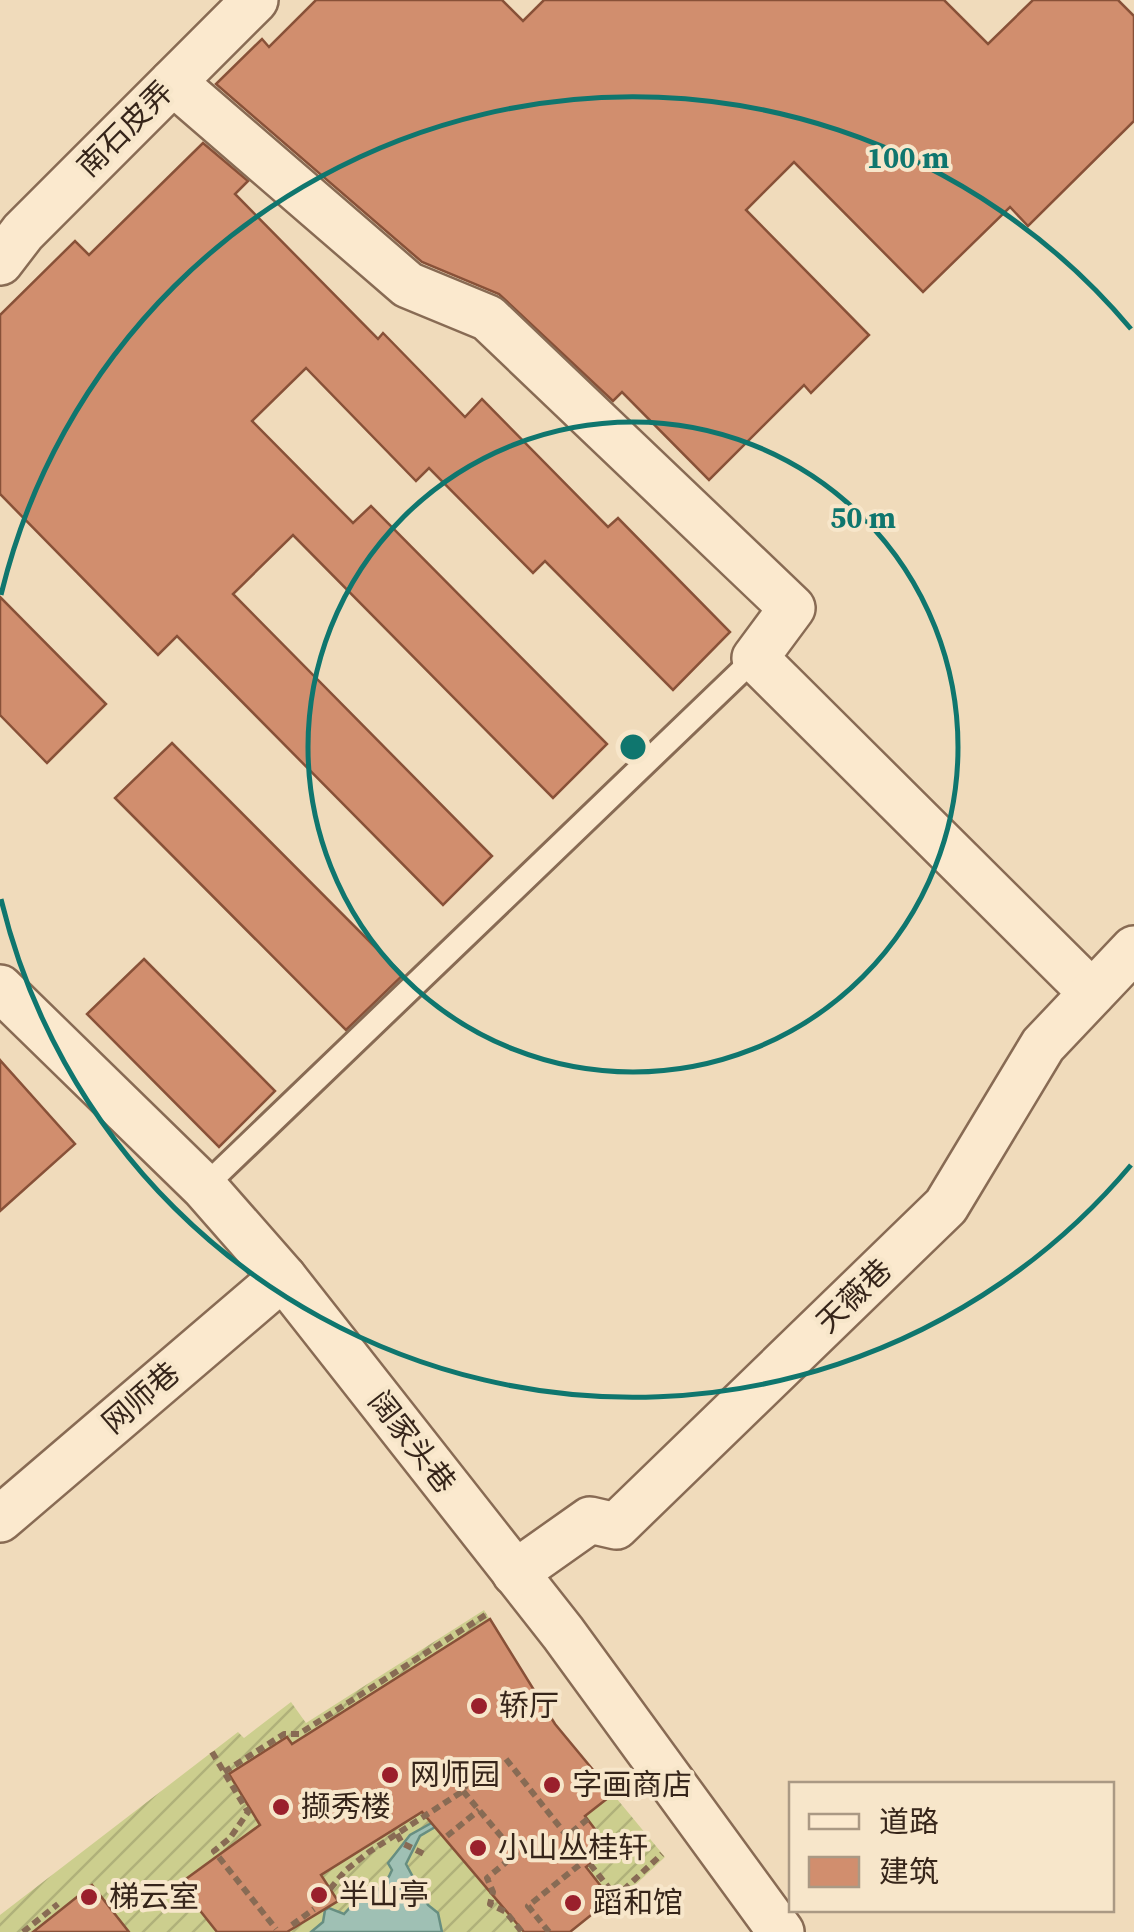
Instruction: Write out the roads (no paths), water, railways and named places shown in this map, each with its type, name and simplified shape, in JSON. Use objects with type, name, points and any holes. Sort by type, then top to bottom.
[{"type":"street","name":"南石皮弄","points":[[0,262],[23,232],[255,0]]},
{"type":"street","points":[[173,82],[408,285],[488,318],[792,608],[755,658],[1092,993]]},
{"type":"street","name":"天薇巷","points":[[515,1573],[590,1520],[616,1526],[946,1206],[1043,1045],[1134,949]]},
{"type":"street","name":"阔家头巷","points":[[0,988],[204,1187],[283,1277],[563,1633],[781,1932]]},
{"type":"street","name":"网师巷","points":[[0,1519],[283,1277]]},
{"type":"lane","points":[[204,1187],[755,658]]},
{"type":"water","points":[[435,1821],[442,1823],[420,1836],[406,1864],[428,1905],[438,1913],[442,1932],[311,1932],[323,1922],[325,1910],[344,1914],[382,1886],[392,1870],[388,1863],[410,1835]]},
{"type":"place","name":"轿厅","points":[[479,1706]]},
{"type":"place","name":"网师园","points":[[390,1775]]},
{"type":"place","name":"字画商店","points":[[552,1785]]},
{"type":"place","name":"撷秀楼","points":[[281,1807]]},
{"type":"place","name":"小山丛桂轩","points":[[478,1848]]},
{"type":"place","name":"半山亭","points":[[319,1895]]},
{"type":"place","name":"梯云室","points":[[89,1897]]},
{"type":"place","name":"蹈和馆","points":[[573,1903]]}]
